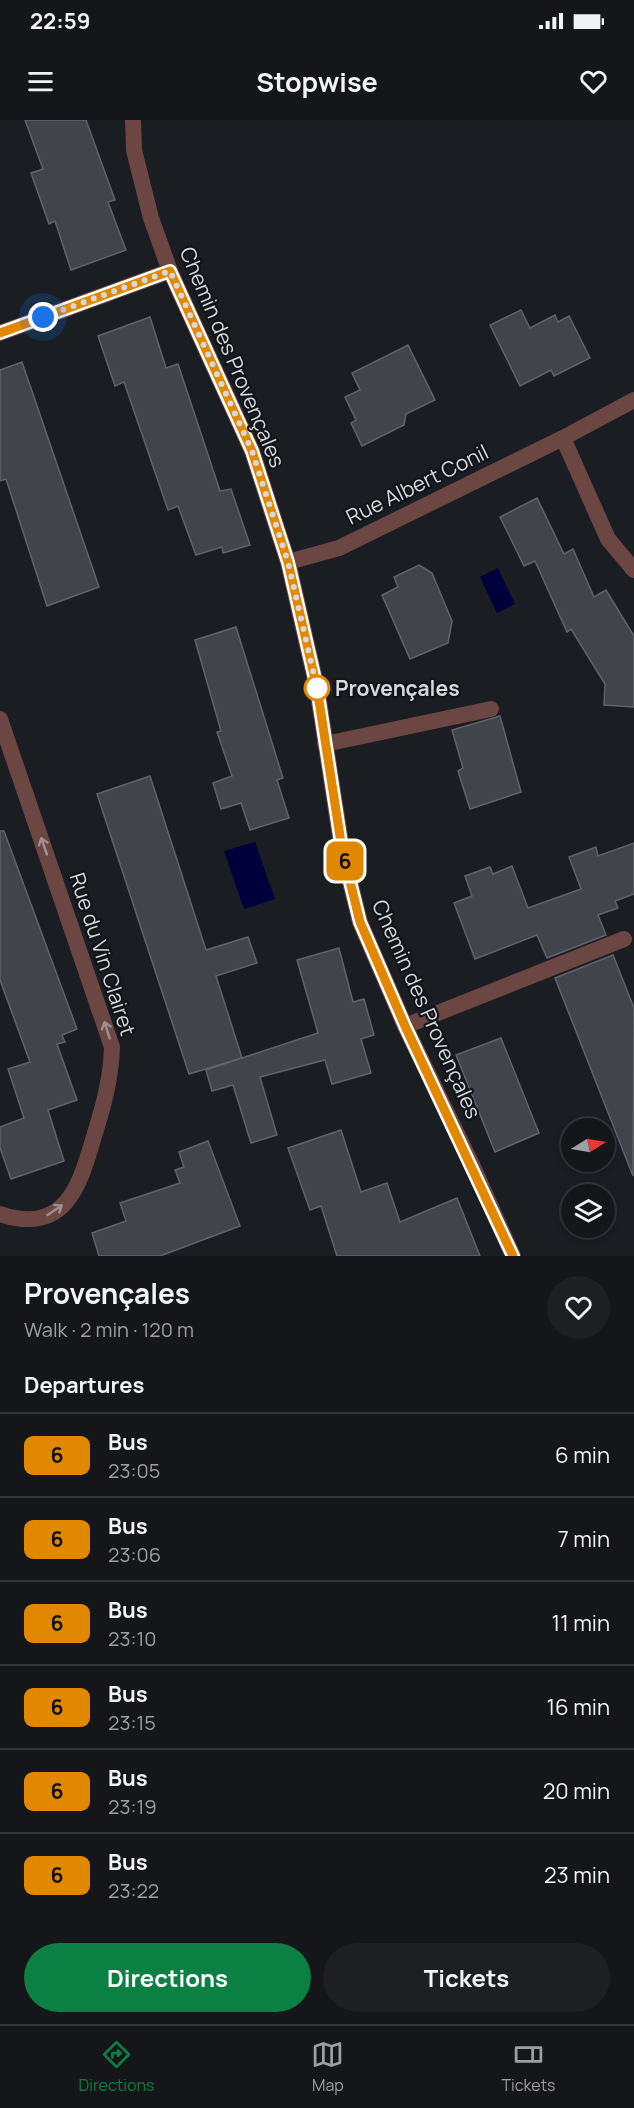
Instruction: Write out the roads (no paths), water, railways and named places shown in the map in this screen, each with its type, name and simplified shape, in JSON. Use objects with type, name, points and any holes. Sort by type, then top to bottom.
[{"type":"street","name":"Chemin des Provençales","points":[[133,120],[134,150],[152,218],[170,271],[252,451],[288,562],[317,688],[342,849],[360,922],[508,1255]]},
{"type":"street","points":[[0,333],[170,271]]},
{"type":"street","name":"Rue Albert Conil","points":[[288,562],[339,548],[563,438],[634,400]]},
{"type":"street","points":[[563,438],[608,539],[634,570]]},
{"type":"street","points":[[325,744],[491,709]]},
{"type":"street","name":"Rue du Vin Clairet","points":[[0,719],[112,1047],[111,1079],[83,1174],[75,1193],[42,1218],[18,1220],[0,1214]]},
{"type":"street","points":[[405,1026],[624,939]]},
{"type":"place","name":"Provençales","points":[[317,688]]}]
